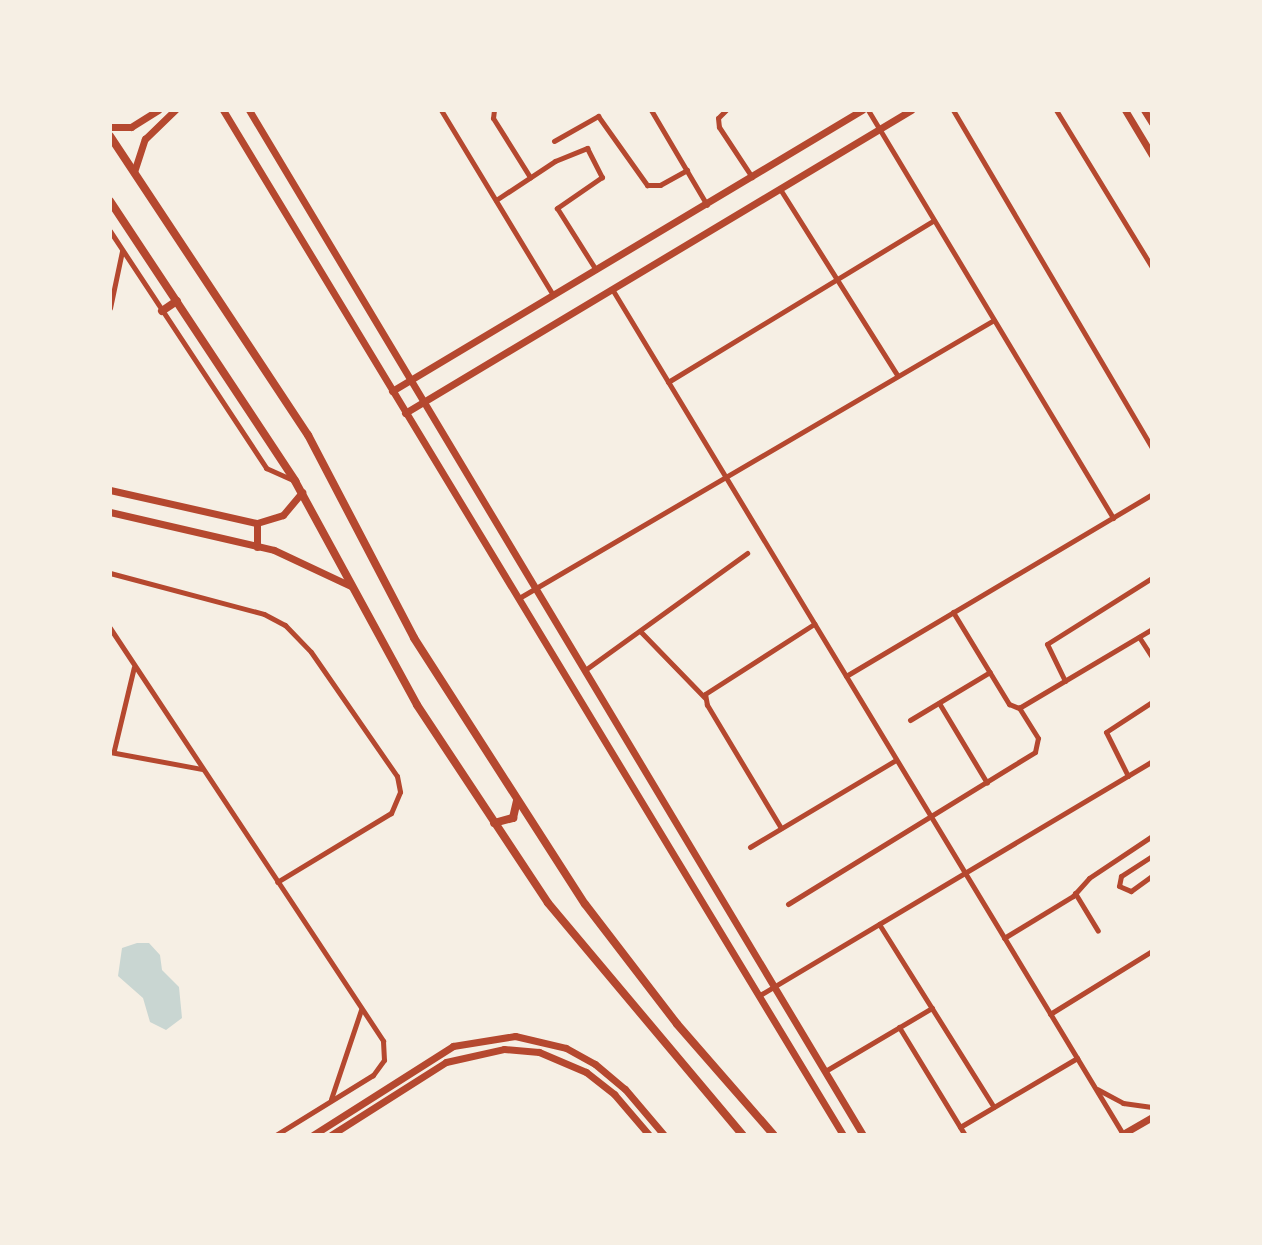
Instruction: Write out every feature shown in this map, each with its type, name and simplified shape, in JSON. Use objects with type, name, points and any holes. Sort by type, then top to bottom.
[{"type":"main road","points":[[110,136],[327,465],[414,638],[517,800],[630,964],[774,1135]]},
{"type":"main road","points":[[110,201],[302,492],[417,705],[494,823],[586,954],[743,1135]]},
{"type":"main road","points":[[162,311],[177,301]]},
{"type":"main road","points":[[494,823],[513,818],[517,800]]},
{"type":"street","points":[[110,127],[131,127],[158,110]]},
{"type":"street","points":[[134,172],[145,139],[175,110]]},
{"type":"street","points":[[223,110],[843,1135]]},
{"type":"street","points":[[249,110],[407,381],[776,985],[863,1135]]},
{"type":"street","points":[[441,110],[554,296]]},
{"type":"street","points":[[494,110],[493,118],[530,177]]},
{"type":"street","points":[[651,110],[708,205]]},
{"type":"street","points":[[726,110],[718,118],[719,127],[753,178]]},
{"type":"street","points":[[392,391],[708,205],[862,110]]},
{"type":"street","points":[[868,110],[1113,518]]},
{"type":"street","points":[[405,413],[911,110]]},
{"type":"street","points":[[953,110],[1152,448]]},
{"type":"street","points":[[1056,110],[1152,267]]},
{"type":"street","points":[[1125,110],[1152,155]]},
{"type":"street","points":[[1144,110],[1152,123]]},
{"type":"street","points":[[554,141],[598,116],[647,185],[660,185],[687,170]]},
{"type":"street","points":[[496,200],[530,177],[589,149],[602,177],[557,208],[597,271]]},
{"type":"street","points":[[780,189],[897,375]]},
{"type":"street","points":[[668,382],[934,220]]},
{"type":"street","points":[[110,234],[266,468],[295,481]]},
{"type":"street","points":[[110,308],[122,249]]},
{"type":"street","points":[[612,289],[1122,1135],[1152,1117]]},
{"type":"street","points":[[519,598],[994,320]]},
{"type":"street","points":[[110,490],[257,523],[283,515],[302,492]]},
{"type":"street","points":[[846,676],[1152,494]]},
{"type":"street","points":[[110,512],[300,559],[352,586]]},
{"type":"street","points":[[257,523],[257,547]]},
{"type":"street","points":[[585,670],[747,553]]},
{"type":"street","points":[[110,573],[264,614],[285,625],[311,652],[397,776],[400,792],[391,813],[277,882]]},
{"type":"street","points":[[1065,681],[1047,644],[1152,578]]},
{"type":"street","points":[[788,904],[1039,748],[1019,708],[1009,704],[953,612]]},
{"type":"street","points":[[704,698],[710,687],[814,624]]},
{"type":"street","points":[[110,628],[383,1041],[384,1060],[373,1075],[276,1135]]},
{"type":"street","points":[[1019,708],[1152,629]]},
{"type":"street","points":[[640,632],[704,698],[781,828]]},
{"type":"street","points":[[1139,637],[1152,657]]},
{"type":"street","points":[[134,666],[112,751],[202,769]]},
{"type":"street","points":[[910,720],[990,672]]},
{"type":"street","points":[[1128,776],[1106,732],[1152,702]]},
{"type":"street","points":[[939,703],[987,783]]},
{"type":"street","points":[[750,847],[896,760]]},
{"type":"street","points":[[760,995],[1152,761]]},
{"type":"street","points":[[1004,938],[1075,893],[1152,836]]},
{"type":"street","points":[[1152,856],[1121,876],[1119,886],[1131,891],[1152,876]]},
{"type":"street","points":[[1075,893],[1098,931]]},
{"type":"street","points":[[879,924],[994,1107]]},
{"type":"street","points":[[1050,1014],[1152,951]]},
{"type":"street","points":[[331,1099],[361,1008]]},
{"type":"street","points":[[827,1070],[932,1008]]},
{"type":"street","points":[[899,1027],[965,1135]]},
{"type":"street","points":[[313,1135],[453,1046],[515,1036],[566,1048],[595,1064],[625,1089],[664,1135]]},
{"type":"street","points":[[331,1135],[446,1062],[504,1049],[539,1052],[586,1072],[614,1094],[649,1135]]},
{"type":"street","points":[[960,1127],[1077,1058]]},
{"type":"street","points":[[1093,1085],[1123,1103],[1152,1107]]},
{"type":"shaded area","points":[[149,943],[160,955],[162,970],[179,987],[182,1018],[166,1030],[150,1022],[143,998],[118,976],[122,948]]}]
